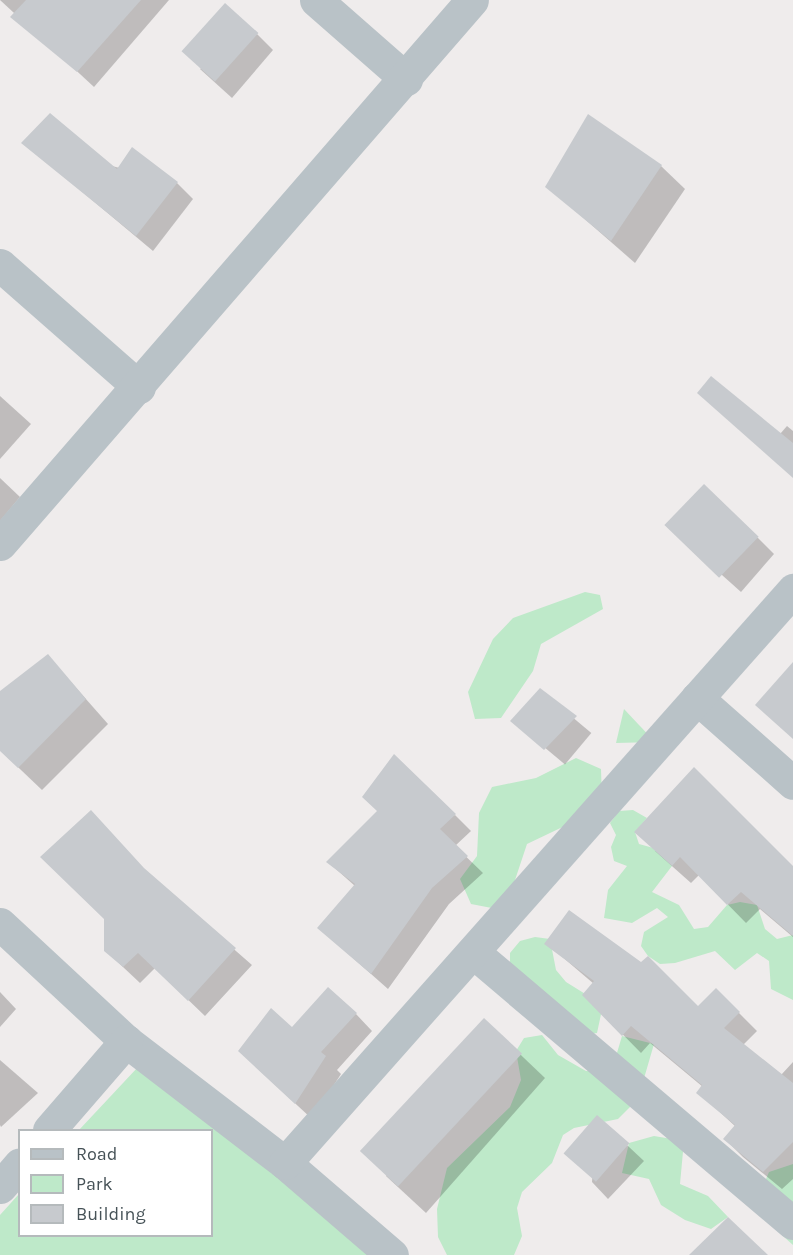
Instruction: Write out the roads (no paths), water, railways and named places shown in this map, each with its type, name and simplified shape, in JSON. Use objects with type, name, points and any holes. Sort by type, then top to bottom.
[{"type":"street","points":[[316,0],[406,79]]},
{"type":"street","points":[[0,544],[406,79],[472,0]]},
{"type":"street","points":[[0,265],[138,387]]},
{"type":"street","points":[[285,1163],[793,590]]},
{"type":"street","points":[[697,698],[793,783]]},
{"type":"street","points":[[0,924],[126,1041],[285,1163],[392,1255]]},
{"type":"street","points":[[473,952],[793,1223]]},
{"type":"street","points":[[51,1129],[126,1041]]},
{"type":"street","points":[[0,1187],[18,1166]]}]
